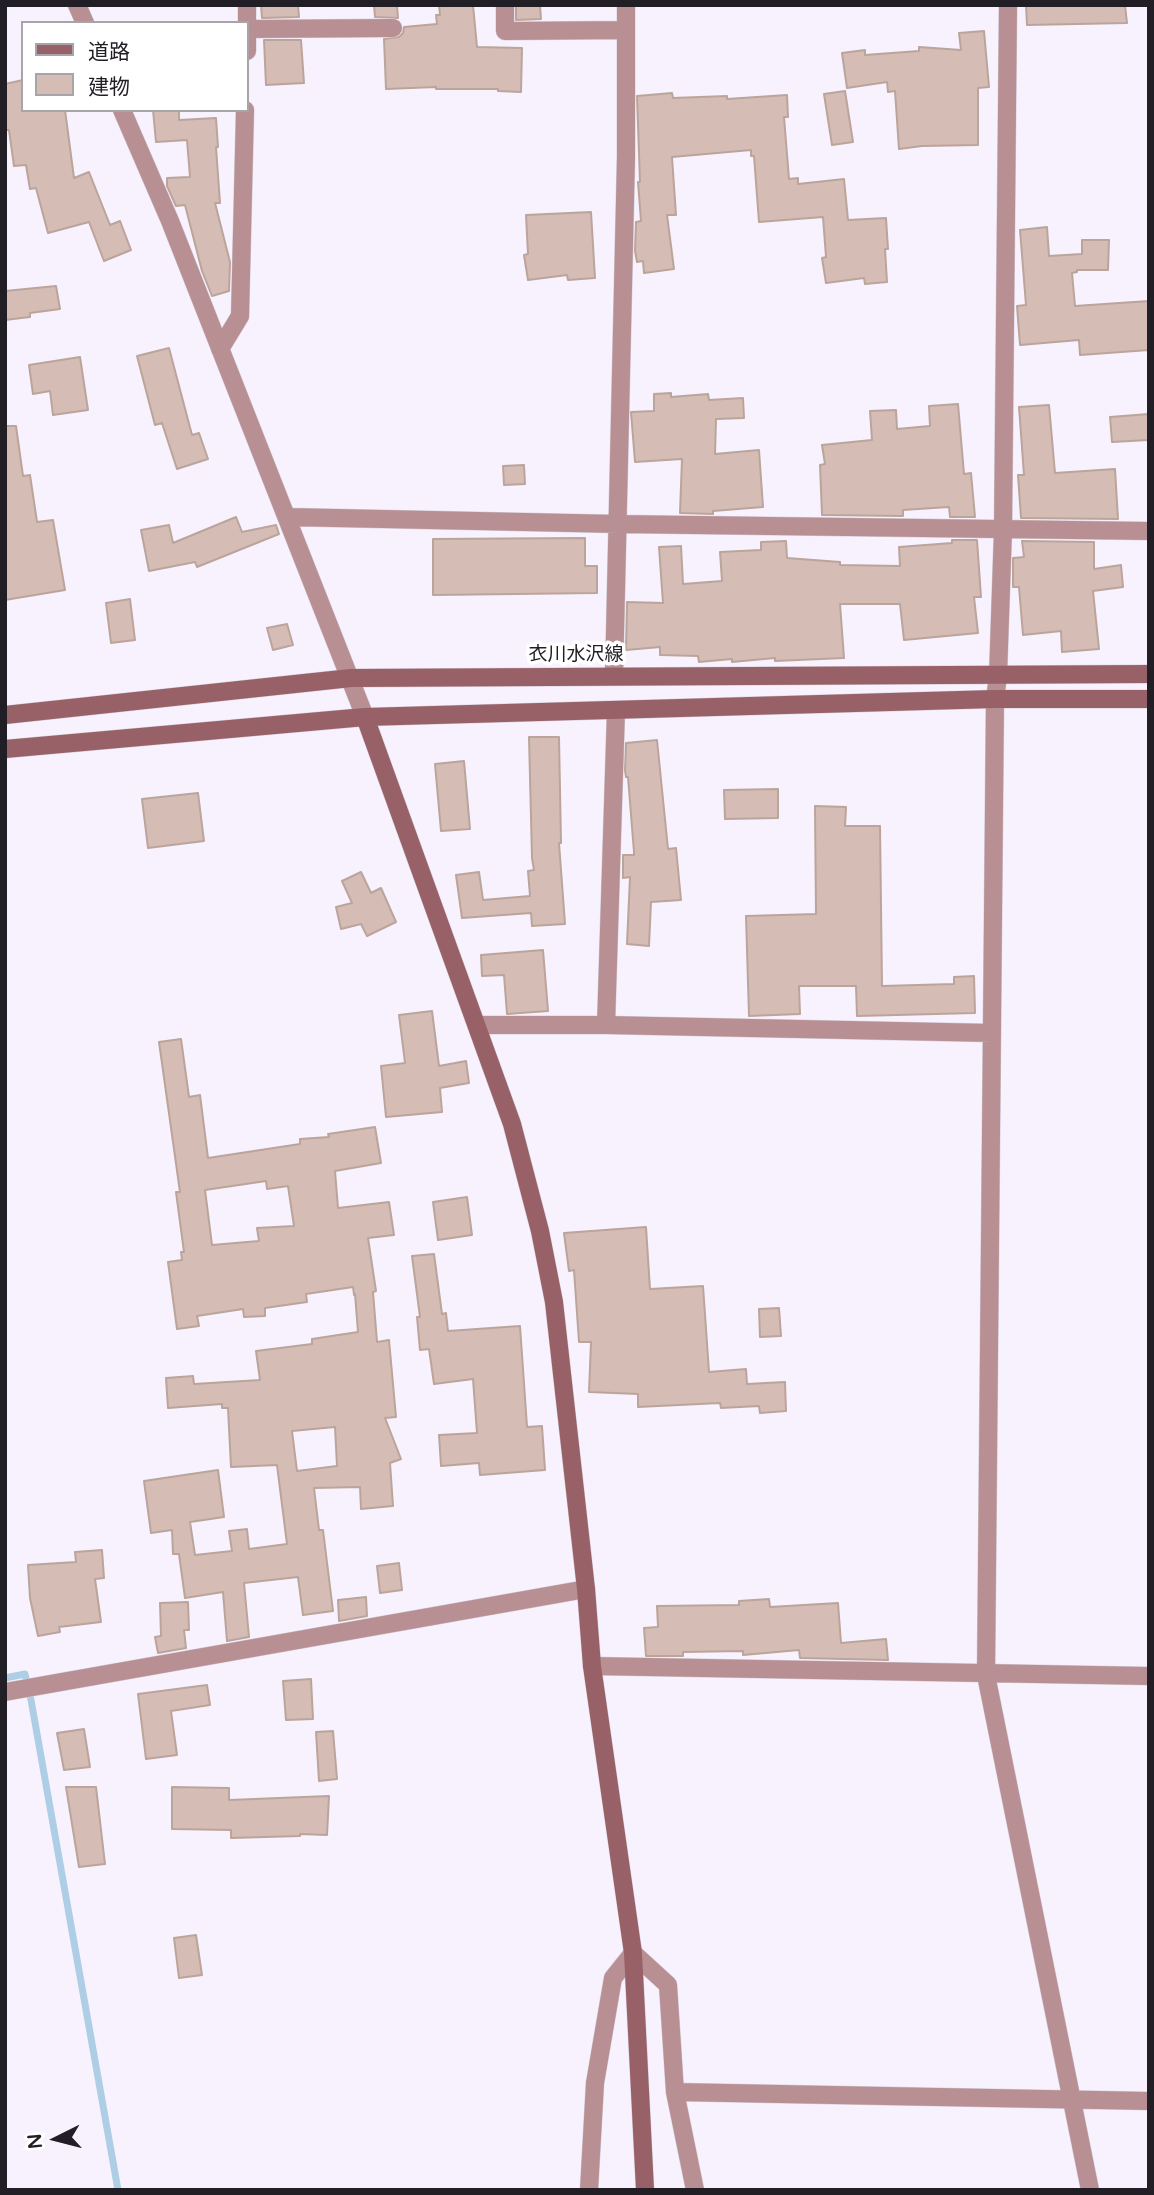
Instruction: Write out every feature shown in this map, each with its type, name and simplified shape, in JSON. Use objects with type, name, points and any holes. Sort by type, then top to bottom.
[{"type":"main road","name":"衣川水沢線","points":[[5,715],[351,678],[1149,674]]},
{"type":"main road","points":[[5,749],[365,717],[995,699],[1149,699]]},
{"type":"main road","points":[[365,717],[512,1124],[541,1231],[554,1303],[593,1666],[633,1953],[645,2190]]},
{"type":"street","points":[[77,5],[84,21]]},
{"type":"street","points":[[505,5],[505,31],[626,30]]},
{"type":"street","points":[[614,676],[626,171],[626,5]]},
{"type":"street","points":[[1008,5],[1003,530],[995,699],[986,1675],[1090,2190]]},
{"type":"street","points":[[248,29],[393,28]]},
{"type":"street","points":[[123,112],[170,221],[365,717]]},
{"type":"street","points":[[220,349],[240,316],[245,112]]},
{"type":"street","points":[[288,517],[1149,531]]},
{"type":"street","points":[[606,1026],[616,710]]},
{"type":"street","points":[[478,1025],[992,1033]]},
{"type":"street","points":[[5,1692],[586,1589]]},
{"type":"street","points":[[593,1666],[1149,1676]]},
{"type":"street","points":[[589,2190],[595,2083],[613,1978],[633,1953],[668,1985],[675,2092],[695,2190]]},
{"type":"street","points":[[675,2092],[1149,2101]]},
{"type":"building","points":[[261,5],[298,5],[299,17],[262,18]]},
{"type":"building","points":[[374,5],[397,5],[398,18],[375,17]]},
{"type":"building","points":[[439,5],[473,5],[477,47],[522,48],[521,92],[436,87],[386,89],[384,39],[399,37],[404,27],[437,24]]},
{"type":"building","points":[[516,5],[540,5],[541,19],[516,20]]},
{"type":"building","points":[[1026,5],[1125,5],[1127,23],[1027,25]]},
{"type":"building","points":[[984,31],[989,87],[978,88],[978,145],[899,149],[895,91],[888,92],[887,82],[847,88],[842,53],[865,50],[865,55],[919,51],[919,47],[961,50],[959,33]]},
{"type":"building","points":[[264,40],[301,40],[304,83],[266,85]]},
{"type":"building","points":[[21,80],[21,112],[65,112],[74,178],[89,172],[110,225],[120,221],[131,250],[104,261],[89,222],[48,233],[36,188],[30,189],[26,165],[14,166],[9,130],[5,130],[5,84]]},
{"type":"building","points":[[845,91],[853,142],[832,145],[824,94]]},
{"type":"building","points":[[672,93],[673,98],[727,96],[727,99],[787,95],[788,117],[784,117],[789,179],[798,178],[798,184],[844,179],[848,220],[886,218],[887,282],[865,284],[864,278],[826,283],[822,258],[826,257],[823,217],[759,222],[754,156],[751,156],[751,150],[672,157],[676,215],[667,215],[674,269],[644,273],[643,261],[637,262],[635,251],[636,222],[641,221],[637,96]]},
{"type":"building","points":[[153,112],[179,112],[179,120],[216,118],[220,203],[215,203],[230,262],[229,291],[212,296],[202,271],[185,205],[176,206],[167,186],[167,178],[190,177],[187,140],[156,142]]},
{"type":"building","points":[[591,212],[595,278],[568,280],[567,275],[528,280],[524,255],[528,254],[526,215]]},
{"type":"building","points":[[1047,227],[1049,256],[1082,254],[1082,240],[1109,240],[1108,270],[1077,270],[1072,273],[1075,306],[1149,301],[1149,350],[1080,355],[1079,340],[1020,345],[1017,306],[1026,305],[1020,230]]},
{"type":"building","points":[[56,286],[60,309],[5,320],[5,291]]},
{"type":"building","points":[[169,348],[192,435],[199,433],[208,459],[177,469],[162,423],[155,425],[137,356]]},
{"type":"building","points":[[80,357],[88,410],[53,415],[50,391],[33,394],[29,365]]},
{"type":"building","points":[[671,393],[671,397],[708,394],[709,400],[743,398],[744,418],[716,419],[715,454],[759,450],[763,507],[713,511],[713,514],[680,513],[682,459],[635,462],[631,412],[654,411],[654,394]]},
{"type":"building","points":[[958,404],[964,474],[971,473],[975,517],[950,517],[949,507],[903,510],[903,516],[822,515],[820,465],[825,464],[822,445],[872,440],[870,411],[896,410],[897,429],[930,426],[929,406]]},
{"type":"building","points":[[1049,405],[1055,473],[1115,469],[1118,519],[1021,518],[1018,475],[1024,475],[1019,407]]},
{"type":"building","points":[[1149,414],[1149,440],[1112,442],[1110,417]]},
{"type":"building","points":[[5,426],[16,426],[23,476],[30,475],[37,522],[53,520],[65,590],[5,600]]},
{"type":"building","points":[[524,465],[525,484],[504,485],[503,466]]},
{"type":"building","points":[[236,517],[242,532],[276,525],[279,534],[197,567],[195,562],[149,571],[141,530],[169,525],[173,543]]},
{"type":"building","points":[[585,538],[585,566],[597,566],[597,593],[433,595],[433,539]]},
{"type":"building","points":[[952,540],[977,540],[981,597],[974,597],[978,633],[904,640],[900,604],[840,604],[844,658],[699,662],[698,656],[660,655],[660,647],[626,650],[627,602],[663,603],[659,547],[681,546],[683,584],[722,581],[720,552],[761,550],[761,542],[786,541],[787,558],[840,562],[840,565],[900,566],[899,547],[952,543]]},
{"type":"building","points":[[1022,541],[1094,542],[1094,569],[1121,565],[1123,587],[1093,591],[1099,649],[1062,652],[1061,631],[1023,635],[1019,587],[1013,587],[1013,558],[1024,557]]},
{"type":"building","points":[[130,599],[135,640],[111,643],[106,603]]},
{"type":"building","points":[[287,624],[293,645],[273,650],[267,628]]},
{"type":"building","points":[[529,737],[559,737],[559,843],[565,924],[532,926],[531,913],[462,918],[456,875],[479,872],[483,900],[530,896],[528,871],[534,870]]},
{"type":"building","points":[[657,740],[668,849],[676,848],[681,900],[651,902],[649,946],[627,944],[630,877],[623,878],[623,855],[634,855],[634,852],[628,777],[625,770],[626,743]]},
{"type":"building","points":[[464,761],[470,829],[441,831],[435,764]]},
{"type":"building","points":[[778,789],[778,818],[725,819],[724,790]]},
{"type":"building","points":[[198,793],[204,841],[148,848],[142,799]]},
{"type":"building","points":[[815,806],[846,807],[845,826],[880,826],[882,986],[954,984],[954,977],[974,976],[975,1013],[857,1016],[856,986],[799,986],[800,1014],[749,1016],[746,916],[816,914]]},
{"type":"building","points":[[361,872],[371,893],[381,888],[396,922],[367,936],[361,924],[341,929],[336,907],[352,903],[342,881]]},
{"type":"building","points":[[543,950],[548,1011],[507,1014],[504,975],[482,976],[481,955]]},
{"type":"building","points":[[432,1011],[439,1066],[466,1061],[469,1083],[440,1088],[442,1112],[386,1117],[381,1066],[405,1063],[399,1015]]},
{"type":"building","points":[[181,1039],[189,1097],[200,1095],[208,1158],[300,1144],[300,1139],[329,1137],[328,1134],[375,1127],[381,1163],[335,1171],[338,1208],[389,1202],[394,1235],[368,1238],[376,1291],[373,1292],[377,1342],[389,1340],[396,1417],[385,1418],[401,1459],[390,1463],[393,1506],[361,1509],[360,1487],[314,1488],[319,1530],[323,1530],[333,1611],[303,1615],[298,1577],[244,1583],[249,1637],[227,1641],[223,1592],[185,1598],[179,1554],[173,1554],[172,1530],[151,1533],[144,1481],[218,1470],[224,1517],[190,1522],[195,1555],[232,1551],[229,1531],[247,1529],[249,1549],[287,1544],[277,1465],[231,1467],[228,1408],[222,1408],[222,1404],[168,1408],[166,1378],[193,1376],[194,1384],[260,1380],[256,1351],[312,1344],[312,1339],[358,1332],[355,1294],[353,1287],[306,1294],[307,1302],[265,1308],[265,1316],[244,1317],[243,1309],[197,1316],[199,1326],[177,1329],[168,1262],[182,1260],[181,1252],[184,1252],[176,1192],[180,1192],[159,1042]],"holes":[[[266,1181],[267,1189],[288,1186],[294,1226],[257,1228],[259,1241],[212,1245],[205,1190]],[[335,1427],[337,1466],[297,1471],[292,1431]]]},
{"type":"building","points":[[467,1197],[472,1235],[438,1240],[433,1202]]},
{"type":"building","points":[[646,1227],[650,1289],[703,1286],[709,1372],[746,1369],[747,1384],[785,1382],[786,1411],[760,1413],[759,1406],[721,1408],[720,1403],[638,1407],[638,1394],[589,1392],[591,1342],[579,1342],[574,1270],[569,1271],[564,1233]]},
{"type":"building","points":[[434,1254],[442,1314],[446,1313],[448,1331],[520,1326],[527,1427],[542,1426],[545,1470],[480,1475],[479,1463],[441,1466],[439,1435],[477,1433],[473,1379],[434,1384],[429,1349],[420,1350],[417,1317],[420,1317],[412,1256]]},
{"type":"building","points":[[779,1308],[781,1336],[760,1337],[759,1309]]},
{"type":"building","points":[[102,1550],[104,1578],[95,1579],[101,1622],[59,1627],[60,1632],[38,1636],[30,1598],[28,1565],[76,1562],[75,1552]]},
{"type":"building","points":[[399,1563],[402,1590],[380,1593],[377,1566]]},
{"type":"building","points":[[366,1597],[367,1616],[339,1621],[338,1600]]},
{"type":"building","points":[[769,1599],[770,1607],[838,1603],[841,1643],[886,1639],[888,1660],[800,1658],[799,1650],[743,1655],[743,1651],[646,1656],[644,1628],[658,1627],[657,1606],[739,1605],[739,1601]]},
{"type":"building","points":[[188,1602],[189,1630],[184,1630],[186,1648],[158,1653],[155,1637],[161,1636],[160,1603]]},
{"type":"building","points":[[311,1679],[313,1719],[286,1720],[283,1681]]},
{"type":"building","points":[[207,1685],[210,1705],[171,1711],[177,1755],[146,1759],[138,1694]]},
{"type":"building","points":[[84,1729],[90,1767],[64,1770],[57,1733]]},
{"type":"building","points":[[333,1731],[337,1779],[319,1781],[316,1732]]},
{"type":"building","points":[[66,1787],[96,1787],[105,1864],[79,1867]]},
{"type":"building","points":[[172,1787],[229,1788],[229,1800],[329,1796],[327,1835],[231,1838],[231,1830],[172,1829]]},
{"type":"building","points":[[196,1935],[202,1975],[179,1978],[174,1938]]},
{"type":"waterway","points":[[5,1678],[25,1674],[31,1700],[118,2190]]}]
